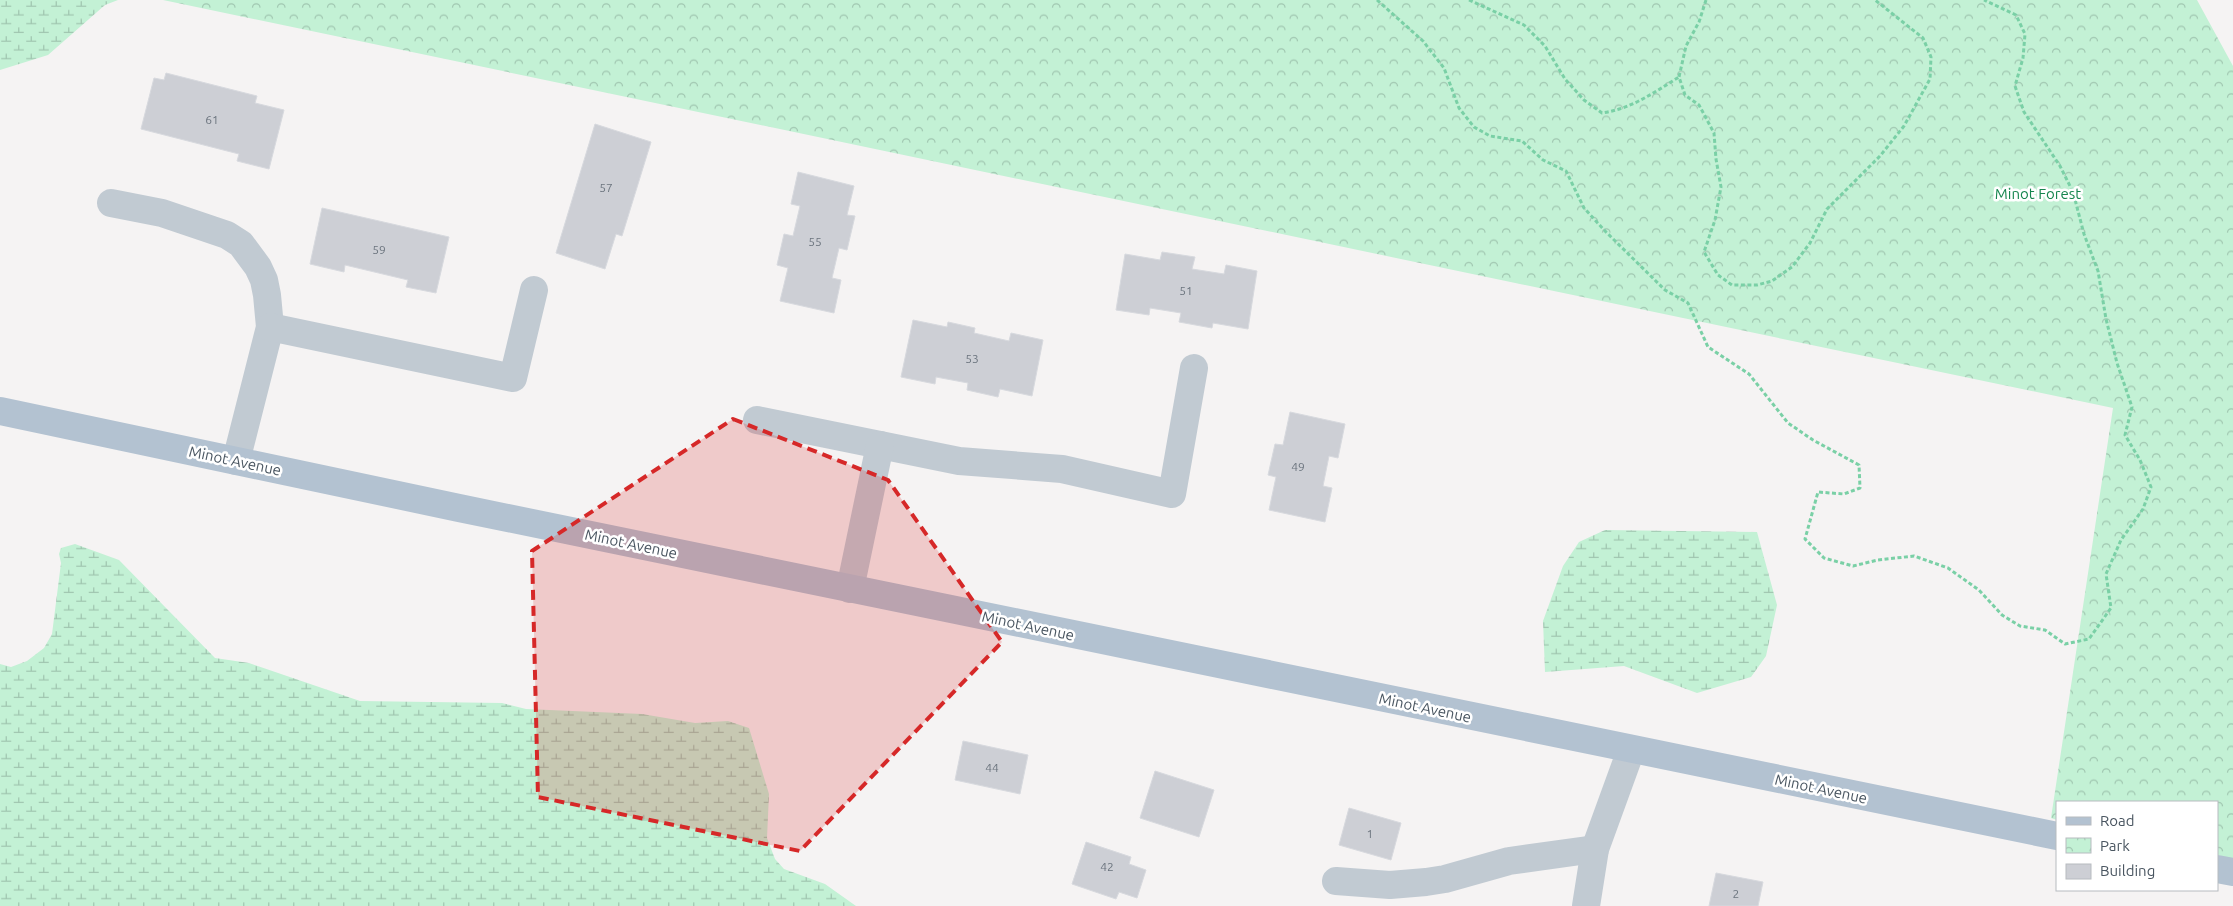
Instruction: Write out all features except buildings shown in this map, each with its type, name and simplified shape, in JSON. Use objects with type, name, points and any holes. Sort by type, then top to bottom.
[{"type":"main road","name":"Minot Avenue","points":[[0,411],[850,589],[2056,836]]},
{"type":"main road","points":[[2218,869],[2233,872]]},
{"type":"street","points":[[110,203],[162,213],[227,235],[241,244],[250,254],[264,280],[270,327],[236,461]]},
{"type":"street","points":[[270,327],[513,378],[534,290]]},
{"type":"street","points":[[757,420],[959,461],[1062,469],[1172,494],[1194,368]]},
{"type":"street","points":[[850,589],[880,444]]},
{"type":"street","points":[[1586,906],[1595,850],[1631,750]]},
{"type":"street","points":[[1336,881],[1408,884],[1445,879],[1509,861],[1595,850]]},
{"type":"path","points":[[1377,0],[1422,41],[1444,68],[1459,108],[1474,127],[1490,136],[1522,141],[1544,160],[1566,171],[1584,208],[1606,232],[1665,290],[1688,303],[1708,347],[1749,374],[1788,423],[1813,440],[1859,465],[1860,488],[1844,494],[1818,492],[1805,540],[1824,558],[1853,566],[1878,560],[1914,556],[1948,568],[1979,590],[2002,615],[2020,626],[2044,630],[2065,644],[2089,639],[2111,608],[2106,574],[2121,540],[2143,509],[2151,487],[2140,460],[2124,435],[2132,407],[2106,319],[2098,271],[2084,234],[2073,192],[2060,166],[2024,112],[2015,86],[2023,58],[2025,34],[2016,15],[1984,0]]},
{"type":"path","points":[[1469,0],[1524,25],[1545,46],[1565,79],[1584,100],[1602,113],[1615,111],[1640,100],[1679,77]]},
{"type":"path","points":[[1706,0],[1686,46],[1679,77],[1685,95],[1699,105],[1714,133],[1721,187],[1715,220],[1704,252],[1718,275],[1732,285],[1772,281],[1792,267],[1810,243],[1826,209],[1880,156],[1904,126],[1930,79],[1931,57],[1923,38],[1875,0]]},
{"type":"highlighted area","points":[[733,419],[888,480],[1002,642],[800,851],[538,797],[532,551]]},
{"type":"green space","points":[[0,0],[118,0],[105,5],[48,55],[0,70]]},
{"type":"green space","name":"Minot Forest","points":[[163,0],[2197,0],[2233,66],[2233,859],[2218,855],[2218,801],[2056,801],[2056,820],[2051,818],[2113,408]]},
{"type":"green space","points":[[1605,530],[1757,532],[1777,605],[1766,656],[1751,677],[1697,693],[1624,666],[1545,672],[1543,621],[1563,566],[1579,542]]},
{"type":"green space","points":[[75,544],[119,560],[215,658],[249,663],[360,701],[502,703],[526,709],[642,714],[695,723],[728,721],[749,728],[769,794],[767,838],[775,859],[784,869],[825,884],[856,906],[0,906],[0,664],[11,667],[27,661],[44,648],[52,634],[61,563],[59,554],[61,548]]}]
